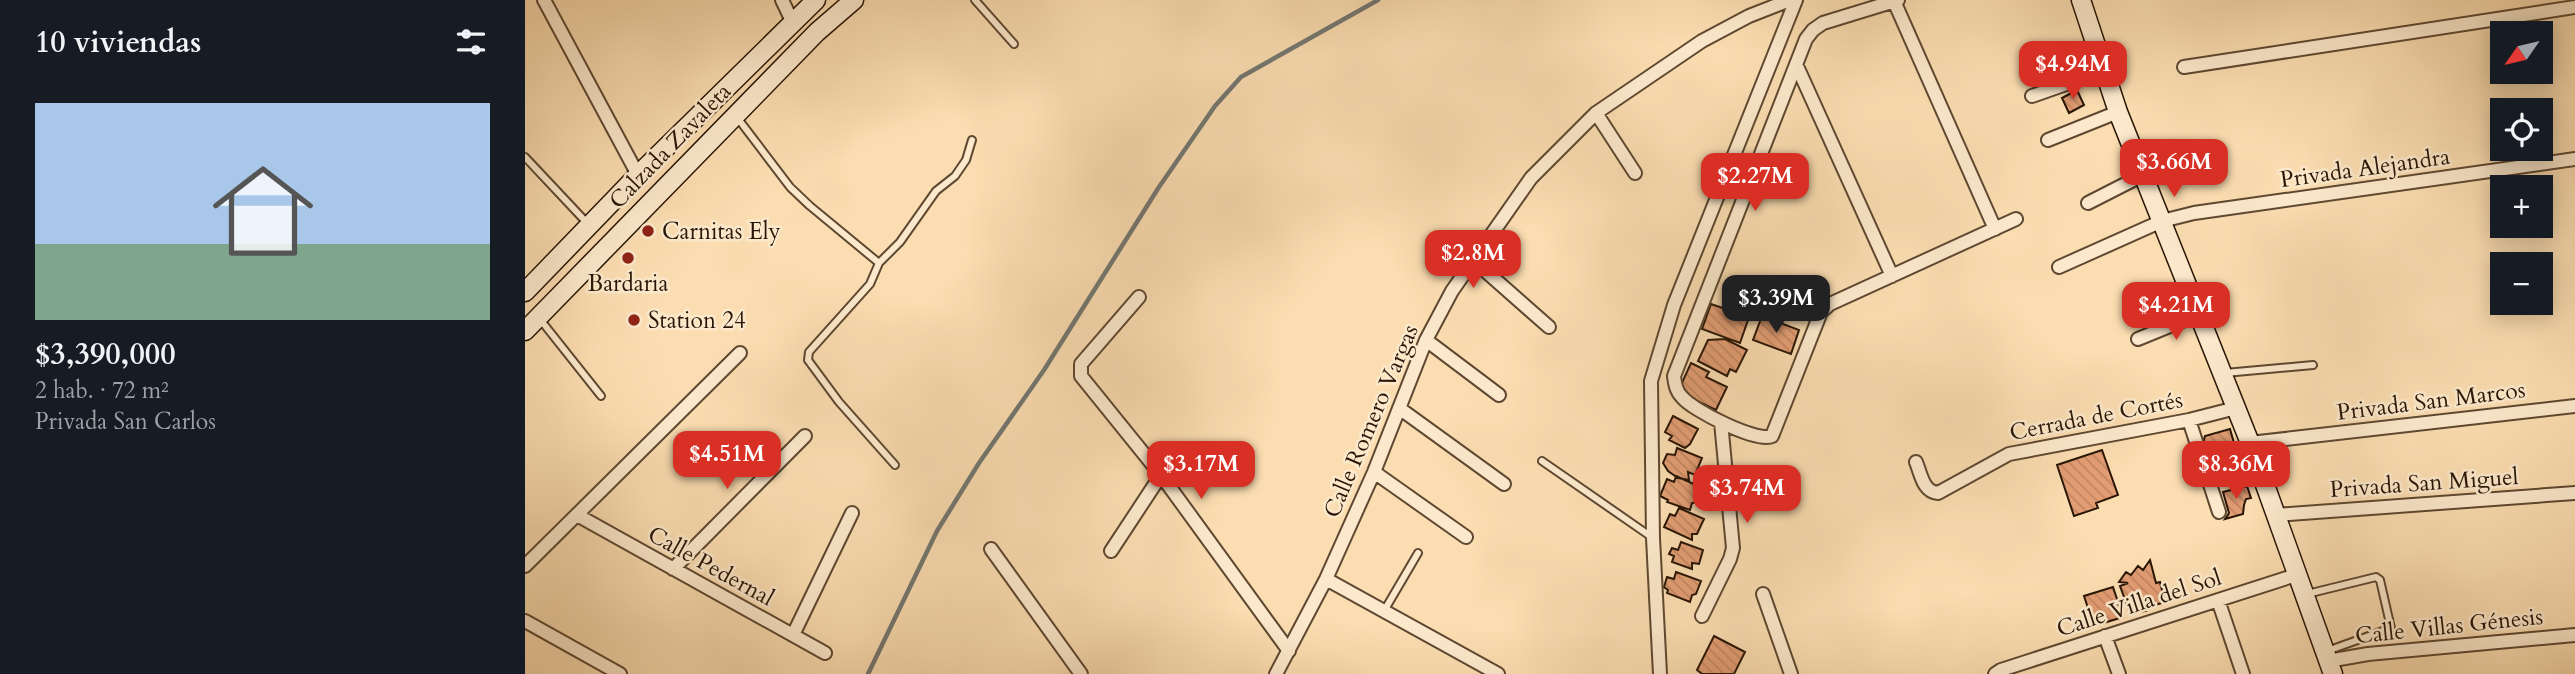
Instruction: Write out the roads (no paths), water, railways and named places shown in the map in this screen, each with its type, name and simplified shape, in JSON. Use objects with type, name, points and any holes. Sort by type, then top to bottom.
[{"type":"main road","name":"Calzada Zavaleta","points":[[525,292],[638,175],[816,0]]},
{"type":"main road","name":"Calzada Zavaleta","points":[[525,331],[735,114],[817,32],[854,0]]},
{"type":"main road","points":[[2081,0],[2118,112],[2250,443],[2330,667]]},
{"type":"street","name":"Calzada Zavaleta","points":[[544,0],[638,175]]},
{"type":"street","points":[[782,0],[792,22]]},
{"type":"street","name":"Calle Romero Vargas","points":[[1276,674],[1326,579],[1374,472],[1426,340],[1472,260],[1531,178],[1596,113],[1702,41],[1749,16],[1790,0]]},
{"type":"street","points":[[1660,674],[1653,538],[1651,381],[1681,288],[1796,0]]},
{"type":"street","points":[[1995,229],[1896,1],[1823,23],[1806,39],[1795,64],[1674,376],[1679,395],[1721,422],[1762,438],[1772,436],[1821,313],[1830,304],[1995,229],[2016,219]]},
{"type":"street","points":[[2183,67],[2533,6],[2575,7]]},
{"type":"street","points":[[1795,64],[1892,276]]},
{"type":"street","points":[[2032,96],[2103,71]]},
{"type":"street","points":[[2048,139],[2118,112]]},
{"type":"street","points":[[1596,113],[1635,173]]},
{"type":"street","name":"Privada Alejandra","points":[[2059,267],[2162,221],[2194,213],[2575,159]]},
{"type":"street","points":[[2088,203],[2143,175]]},
{"type":"street","points":[[1472,260],[1549,327]]},
{"type":"street","points":[[1139,297],[1081,364],[1081,376],[1161,475],[1289,651]]},
{"type":"street","points":[[2138,340],[2199,314]]},
{"type":"street","points":[[1426,340],[1499,395]]},
{"type":"street","points":[[525,566],[740,353]]},
{"type":"street","name":"Privada San Marcos","points":[[2250,443],[2575,406]]},
{"type":"street","points":[[1399,408],[1504,484]]},
{"type":"street","name":"Cerrada de Cortés","points":[[1916,462],[1927,489],[1931,493],[1938,493],[2009,454],[2189,420],[2236,408]]},
{"type":"street","points":[[2189,420],[2219,512]]},
{"type":"street","points":[[1702,617],[1733,548],[1721,422]]},
{"type":"street","points":[[673,569],[805,436]]},
{"type":"street","points":[[1374,472],[1466,537]]},
{"type":"street","points":[[1111,551],[1161,475]]},
{"type":"street","name":"Privada San Miguel","points":[[2276,515],[2575,493]]},
{"type":"street","points":[[793,635],[852,513]]},
{"type":"street","name":"Calle Pedernal","points":[[577,515],[825,653]]},
{"type":"street","points":[[991,549],[1081,674]]},
{"type":"street","name":"Calle Villa del Sol","points":[[1995,674],[2296,575]]},
{"type":"street","points":[[1326,579],[1498,674]]},
{"type":"street","points":[[1763,594],[1791,674]]},
{"type":"street","points":[[2218,600],[2243,674]]},
{"type":"street","points":[[525,621],[620,674]]},
{"type":"street","name":"Calle Villas Génesis","points":[[2330,667],[2368,654],[2575,635]]},
{"type":"street","points":[[2105,636],[2119,674]]},
{"type":"lane","points":[[975,0],[1014,44]]},
{"type":"lane","points":[[735,114],[790,187],[880,263]]},
{"type":"lane","points":[[895,465],[839,401],[808,360],[809,352],[870,284],[880,263],[899,242],[936,191],[955,176],[966,160],[972,140]]},
{"type":"lane","points":[[525,157],[589,225]]},
{"type":"lane","points":[[538,318],[601,396]]},
{"type":"lane","points":[[2222,373],[2313,365]]},
{"type":"lane","points":[[1542,461],[1653,538]]},
{"type":"lane","points":[[1384,611],[1418,553]]},
{"type":"lane","points":[[2303,595],[2376,577],[2380,580],[2391,628],[2330,667]]},
{"type":"waterway","points":[[868,674],[937,531],[979,463],[1044,370],[1159,187],[1215,106],[1241,77],[1378,0]]},
{"type":"place","name":"Carnitas Ely","points":[[648,231]]},
{"type":"place","name":"Bardaria","points":[[628,258]]},
{"type":"place","name":"Station 24","points":[[634,320]]}]
